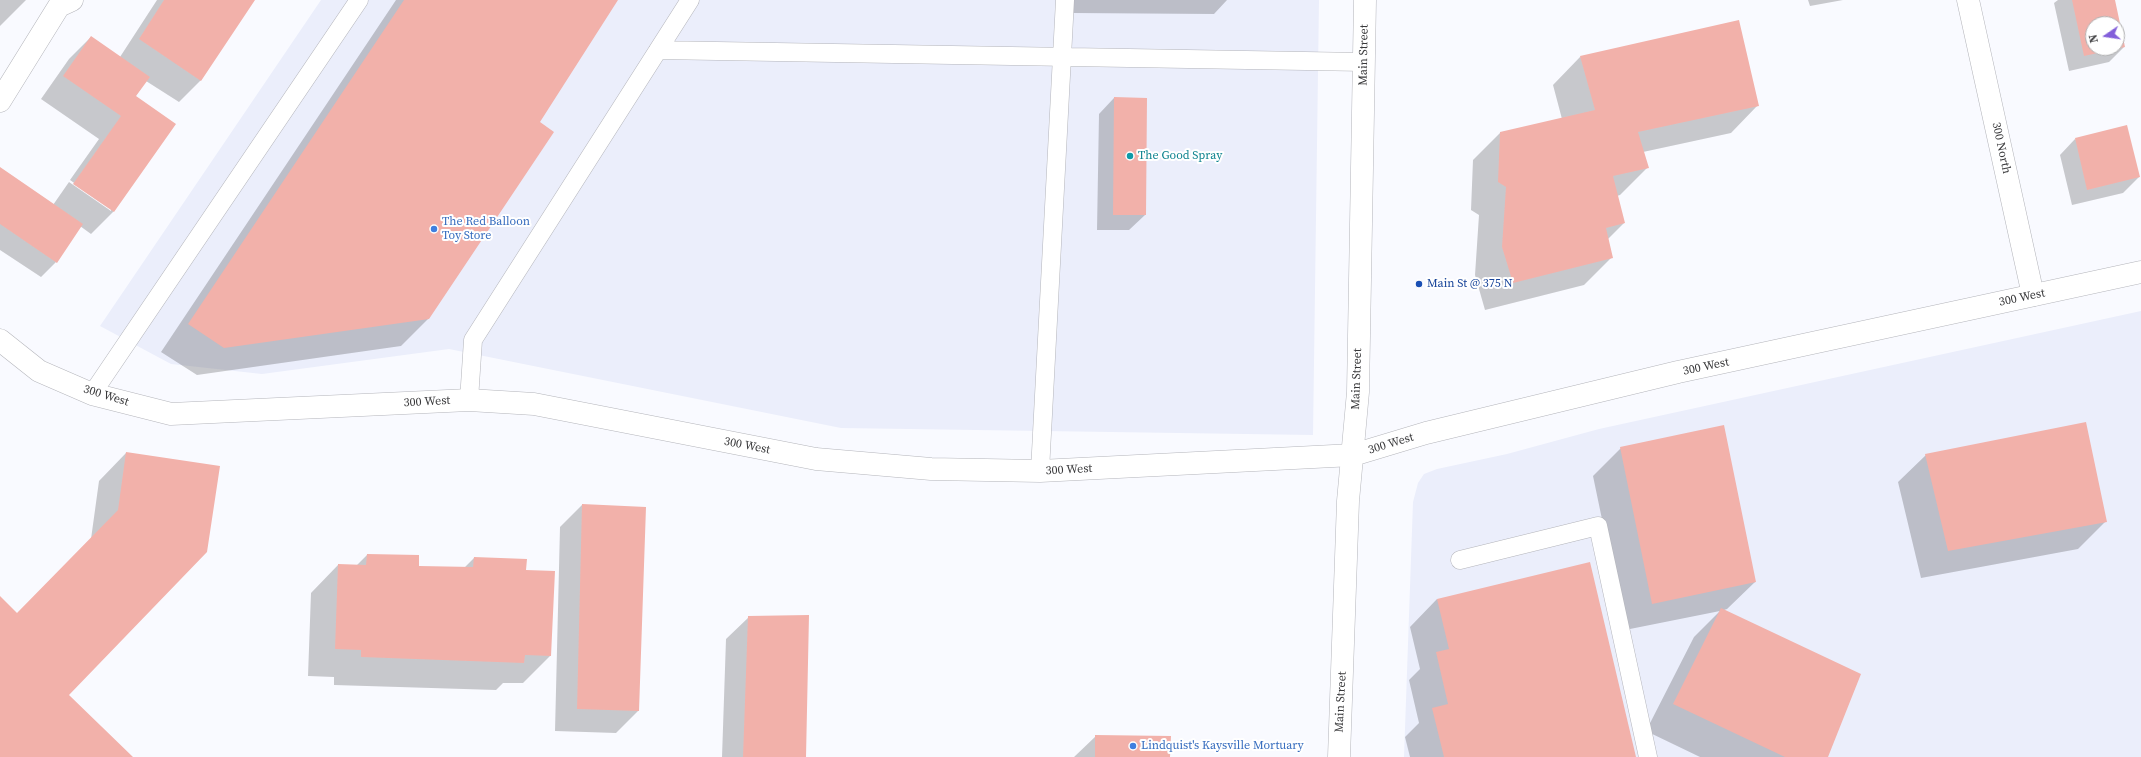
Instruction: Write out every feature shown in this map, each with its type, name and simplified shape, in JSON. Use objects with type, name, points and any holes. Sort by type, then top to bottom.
[{"type":"street","points":[[3,89],[59,6],[72,0]]},
{"type":"street","name":"Main Street","points":[[1339,757],[1348,501],[1358,392],[1365,0]]},
{"type":"street","name":"300 North","points":[[1968,0],[2033,295]]},
{"type":"street","name":"300 West","points":[[0,340],[39,370],[92,394],[171,414],[469,400],[534,404],[816,459],[931,469],[1040,471],[1353,455],[1426,433],[1678,372],[2141,272]]},
{"type":"lane","points":[[92,394],[359,0]]},
{"type":"lane","points":[[469,400],[473,340],[690,0]]},
{"type":"lane","points":[[1040,471],[1065,0]]},
{"type":"lane","points":[[658,50],[1364,62]]},
{"type":"lane","points":[[1460,560],[1598,526],[1648,757]]},
{"type":"shaded area","points":[[321,0],[1319,0],[1313,435],[841,428],[449,349],[262,374],[171,364],[100,326]]},
{"type":"shaded area","points":[[2141,311],[2141,757],[1404,757],[1413,502],[1418,483],[1424,474],[1437,469],[1507,454],[1599,429]]},
{"type":"building","points":[[164,0],[255,0],[201,81],[139,39]]},
{"type":"building","points":[[404,0],[618,0],[540,122],[554,132],[429,319],[224,348],[188,324]]},
{"type":"building","points":[[2072,0],[2115,0],[2118,16],[2085,16],[2085,56]]},
{"type":"building","points":[[1739,20],[1759,106],[1638,132],[1649,168],[1613,176],[1625,223],[1606,228],[1613,258],[1513,283],[1502,247],[1506,187],[1498,182],[1500,132],[1595,110],[1580,56]]},
{"type":"building","points":[[91,36],[150,77],[136,96],[176,124],[114,212],[73,184],[121,116],[63,76]]},
{"type":"building","name":"The Good Spray","points":[[1114,97],[1147,98],[1146,215],[1113,215]]},
{"type":"building","points":[[2127,125],[2140,177],[2087,190],[2075,138]]},
{"type":"building","points":[[0,167],[83,224],[57,263],[0,224]]},
{"type":"building","points":[[2086,422],[2107,522],[1948,551],[1925,454]]},
{"type":"building","points":[[1724,425],[1756,582],[1652,604],[1620,447]]},
{"type":"building","points":[[126,452],[220,466],[207,552],[69,695],[133,757],[0,757],[0,596],[17,613],[118,510]]},
{"type":"building","points":[[582,504],[646,507],[639,711],[577,709]]},
{"type":"building","points":[[367,554],[419,555],[419,566],[473,567],[474,557],[527,559],[526,570],[555,571],[551,656],[525,655],[524,663],[361,657],[361,650],[335,649],[338,564],[366,565]]},
{"type":"building","points":[[1590,562],[1636,757],[1444,757],[1432,708],[1448,704],[1436,652],[1449,649],[1437,599]]},
{"type":"building","points":[[1721,608],[1861,674],[1828,757],[1785,757],[1673,704]]},
{"type":"building","points":[[809,615],[806,757],[743,757],[748,616]]},
{"type":"building","name":"Lindquist's Kaysville Mortuary","points":[[1095,735],[1171,736],[1170,757],[1095,757]]},
{"type":"place","name":"The Good Spray","points":[[1130,156]]},
{"type":"place","name":"The Red Balloon Toy Store","points":[[434,229]]},
{"type":"place","name":"Main St @ 375 N","points":[[1419,284]]},
{"type":"place","name":"Lindquist's Kaysville Mortuary","points":[[1133,746]]}]
